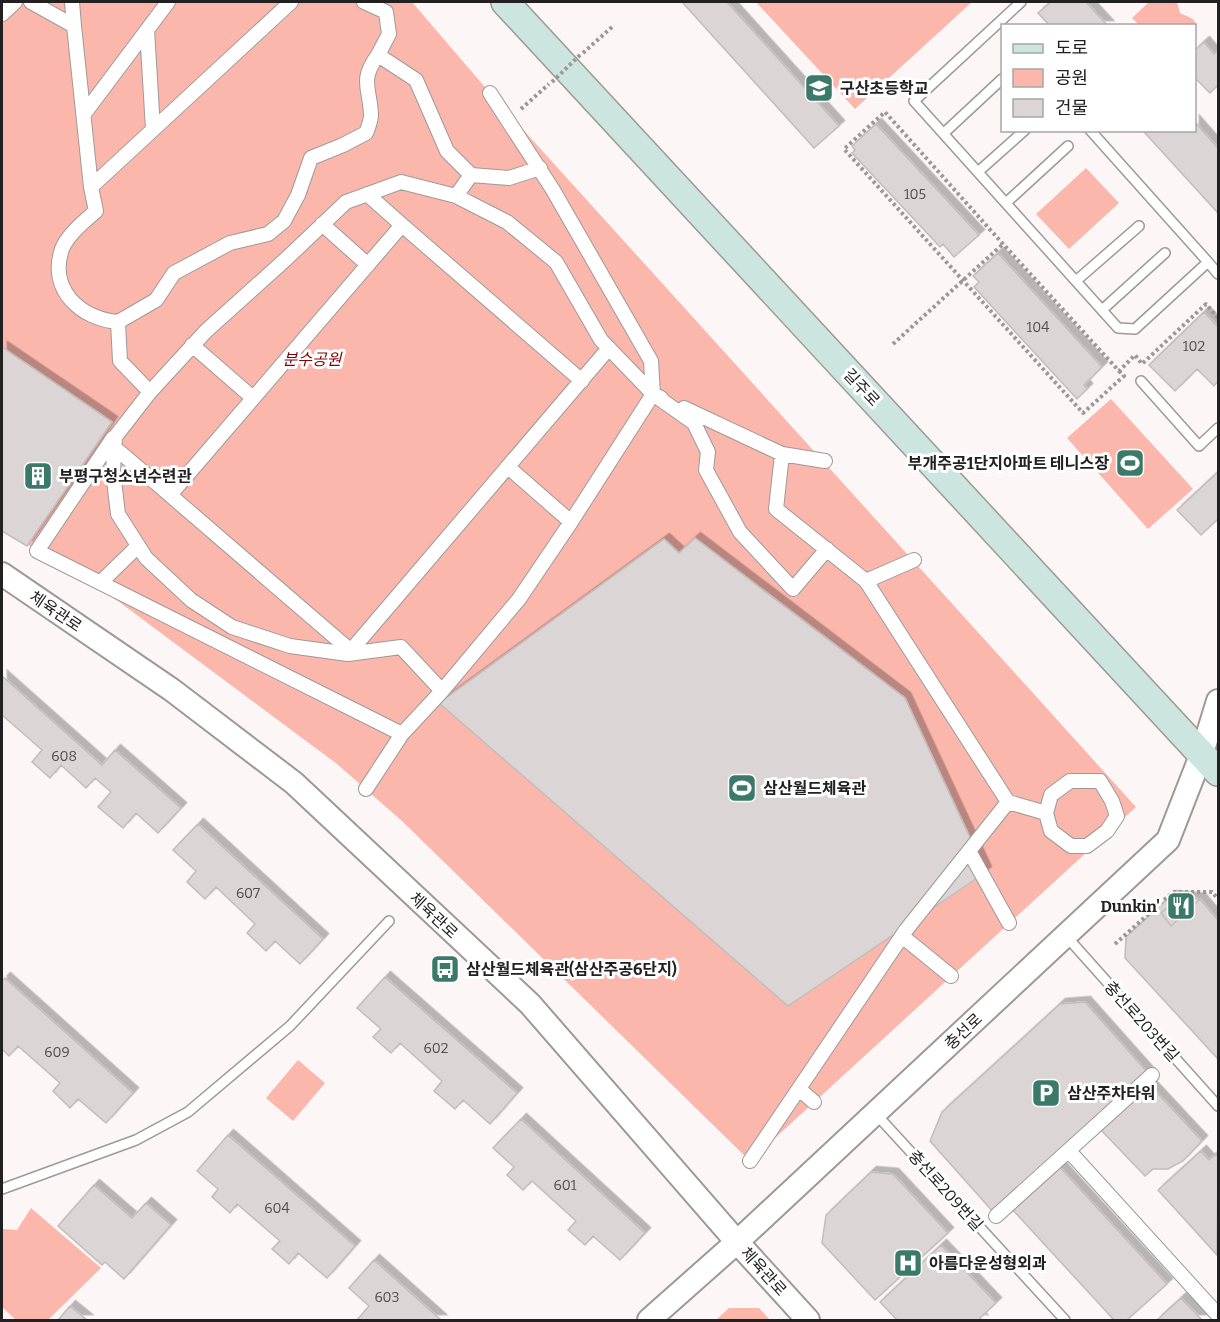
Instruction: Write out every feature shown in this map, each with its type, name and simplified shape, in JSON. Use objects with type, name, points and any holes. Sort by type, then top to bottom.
[{"type":"main road","name":"길주로","points":[[505,2],[1213,754]]},
{"type":"street","points":[[2,14],[15,2]]},
{"type":"street","points":[[31,2],[74,26]]},
{"type":"street","points":[[72,2],[91,187],[96,211],[80,225],[63,248],[58,272],[69,299],[87,315],[118,322],[156,300],[174,273],[230,243],[268,234],[284,221],[298,195],[311,158],[366,134],[371,116],[366,87],[368,68],[389,34],[386,12],[364,2]]},
{"type":"street","points":[[84,114],[168,2]]},
{"type":"street","points":[[91,187],[291,2]]},
{"type":"street","points":[[147,30],[153,129]]},
{"type":"street","points":[[378,55],[416,80],[447,151],[471,175],[509,178],[540,168]]},
{"type":"street","points":[[366,789],[402,734],[442,692],[519,599],[653,394],[651,361],[540,168],[490,93]]},
{"type":"street","points":[[456,196],[471,175]]},
{"type":"street","points":[[402,734],[37,551],[150,392],[206,331],[346,202],[401,182],[456,196],[507,222],[556,262],[601,340],[653,394],[694,423],[708,452],[706,470],[740,532],[793,590],[827,549]]},
{"type":"street","points":[[368,194],[582,381]]},
{"type":"street","points":[[322,225],[368,265]]},
{"type":"street","points":[[170,495],[402,225]]},
{"type":"street","points":[[118,322],[120,361],[150,392]]},
{"type":"street","points":[[192,345],[253,399]]},
{"type":"street","points":[[350,653],[609,348]]},
{"type":"street","points":[[653,394],[782,453],[825,461]]},
{"type":"street","points":[[114,442],[170,495],[350,653]]},
{"type":"street","points":[[114,442],[113,472],[118,514],[146,558],[191,600],[232,627],[290,646],[350,653],[401,648],[442,692]]},
{"type":"street","points":[[782,453],[776,509],[866,581],[1008,802],[1046,813]]},
{"type":"street","points":[[508,468],[571,522]]},
{"type":"street","points":[[101,582],[138,546]]},
{"type":"street","points":[[866,581],[914,560]]},
{"type":"street","name":"체육관로","points":[[2,573],[172,690],[294,783],[530,1004],[808,1320]]},
{"type":"street","name":"충선로","points":[[649,1320],[737,1242],[1168,840],[1213,754],[1218,701]]},
{"type":"street","points":[[1070,781],[1100,782],[1112,801],[1117,816],[1107,831],[1087,846],[1071,846],[1051,831],[1046,813],[1051,795],[1070,781]]},
{"type":"street","points":[[750,1161],[902,936],[1008,802]]},
{"type":"street","points":[[969,851],[1009,923]]},
{"type":"street","points":[[902,936],[951,976]]},
{"type":"street","points":[[996,1216],[1152,1075]]},
{"type":"street","points":[[799,1089],[814,1102]]},
{"type":"street","points":[[1069,1151],[1218,1315]]},
{"type":"lane","points":[[1021,2],[914,100],[1118,328],[1135,330],[1208,262]]},
{"type":"lane","points":[[995,25],[1001,32]]},
{"type":"lane","points":[[944,133],[1001,80]]},
{"type":"lane","points":[[979,171],[1022,132]]},
{"type":"lane","points":[[1092,132],[1218,274]]},
{"type":"lane","points":[[1006,202],[1068,146]]},
{"type":"lane","points":[[1077,280],[1138,226]]},
{"type":"lane","points":[[1102,310],[1165,253]]},
{"type":"lane","points":[[1141,381],[1199,446],[1218,428]]},
{"type":"lane","points":[[2,1189],[136,1140],[188,1112],[290,1026],[389,921]]},
{"type":"lane","name":"충선로203번길","points":[[1065,936],[1218,1106]]},
{"type":"lane","name":"충선로209번길","points":[[875,1113],[1065,1320]]},
{"type":"path","points":[[508,121],[613,26]]},
{"type":"path","points":[[885,112],[844,149],[1083,413],[1124,376],[1119,371]]},
{"type":"path","points":[[893,344],[1003,244]]},
{"type":"path","points":[[1115,944],[1173,892],[1212,892],[1218,899]]},
{"type":"green space","name":"분수공원","points":[[2,2],[412,2],[490,93],[1136,807],[750,1161],[403,822],[337,764],[83,575],[2,531]]},
{"type":"green space","points":[[756,2],[972,2],[855,109]]},
{"type":"green space","points":[[1149,2],[1177,2],[1180,13],[1193,19],[1197,25],[1196,28],[1196,24],[1138,24],[1132,18]]},
{"type":"green space","points":[[1086,168],[1119,203],[1069,249],[1036,214]]},
{"type":"green space","name":"부개주공1단지아파트 테니스장","points":[[1111,399],[1193,489],[1148,529],[1067,438]]},
{"type":"green space","points":[[298,1060],[325,1083],[293,1121],[266,1098]]},
{"type":"green space","points":[[31,1208],[101,1268],[48,1320],[16,1320],[2,1307],[2,1229],[17,1230]]},
{"type":"green space","points":[[729,1308],[759,1308],[770,1320],[716,1320]]},
{"type":"building","points":[[682,2],[727,2],[839,126],[814,148]]},
{"type":"building","points":[[1051,2],[1086,2],[1106,24],[1048,24],[1038,13]]},
{"type":"building","points":[[1204,42],[1214,54],[1218,50],[1218,85],[1210,93],[1196,79],[1196,49]]},
{"type":"building","points":[[1196,123],[1218,148],[1218,213],[1144,132],[1196,132]]},
{"type":"building","points":[[876,124],[979,235],[954,257],[943,244],[940,247],[852,153],[855,150],[852,146]]},
{"type":"building","points":[[998,253],[1102,367],[1084,385],[1087,389],[1077,399],[974,287],[979,282],[973,276]]},
{"type":"building","points":[[1204,312],[1218,327],[1218,381],[1214,386],[1197,369],[1175,391],[1149,365]]},
{"type":"building","name":"부평구청소년수련관","points":[[2,347],[112,422],[27,546],[2,531]]},
{"type":"building","points":[[1218,472],[1218,519],[1201,535],[1177,510]]},
{"type":"building","name":"삼산월드체육관","points":[[695,538],[905,698],[986,872],[788,1006],[439,703],[664,539],[679,553]]},
{"type":"building","points":[[2,676],[102,765],[115,750],[181,808],[158,833],[136,813],[123,828],[98,807],[111,792],[95,778],[86,788],[61,765],[50,778],[32,762],[42,750],[2,715]]},
{"type":"building","points":[[198,824],[323,939],[300,964],[275,941],[266,951],[247,933],[255,924],[216,887],[205,899],[187,882],[196,871],[173,850]]},
{"type":"building","points":[[1171,896],[1200,899],[1218,920],[1218,1059],[1125,958],[1126,937]]},
{"type":"building","name":"Dunkin'","points":[[1181,897],[1200,899],[1171,926],[1161,913]]},
{"type":"building","points":[[385,977],[517,1093],[490,1124],[463,1100],[455,1109],[434,1091],[442,1081],[400,1043],[391,1053],[373,1037],[381,1029],[357,1008]]},
{"type":"building","points":[[5,978],[133,1093],[106,1123],[78,1099],[70,1108],[53,1091],[60,1083],[18,1046],[9,1056],[2,1049],[2,981]]},
{"type":"building","name":"삼산주차타워","points":[[1085,1002],[1149,1074],[994,1213],[930,1141],[942,1112],[1060,1004]]},
{"type":"building","points":[[1148,1083],[1202,1141],[1183,1161],[1168,1169],[1153,1169],[1145,1176],[1101,1130]]},
{"type":"building","points":[[521,1119],[645,1233],[620,1260],[593,1236],[585,1245],[568,1230],[576,1221],[532,1181],[523,1190],[507,1175],[514,1167],[493,1148]]},
{"type":"building","points":[[228,1135],[355,1246],[327,1278],[298,1253],[289,1264],[272,1249],[280,1241],[237,1204],[230,1213],[212,1197],[218,1189],[197,1171]]},
{"type":"building","points":[[1201,1151],[1209,1160],[1216,1154],[1218,1157],[1217,1255],[1158,1190]]},
{"type":"building","points":[[1058,1165],[1167,1284],[1127,1320],[1114,1320],[1011,1208]]},
{"type":"building","points":[[871,1172],[893,1174],[948,1233],[875,1300],[822,1243],[826,1215]]},
{"type":"building","points":[[94,1185],[132,1218],[146,1203],[171,1225],[124,1279],[105,1262],[102,1265],[58,1226]]},
{"type":"building","points":[[941,1245],[996,1303],[980,1318],[982,1320],[897,1320],[880,1302]]},
{"type":"building","points":[[374,1260],[441,1320],[357,1320],[369,1306],[349,1288]]},
{"type":"building","points":[[1181,1298],[1202,1320],[1157,1320]]},
{"type":"building","points":[[70,1306],[87,1320],[58,1320]]},
{"type":"place","name":"구산초등학교","points":[[819,88]]},
{"type":"place","name":"부개주공1단지아파트 테니스장","points":[[1130,463]]},
{"type":"place","name":"부평구청소년수련관","points":[[38,476]]},
{"type":"place","name":"삼산월드체육관","points":[[742,788]]},
{"type":"place","name":"Dunkin'","points":[[1181,906]]},
{"type":"place","name":"삼산월드체육관(삼산주공6단지)","points":[[445,969]]},
{"type":"place","name":"삼산주차타워","points":[[1046,1093]]},
{"type":"place","name":"아름다운성형외과","points":[[908,1263]]}]
